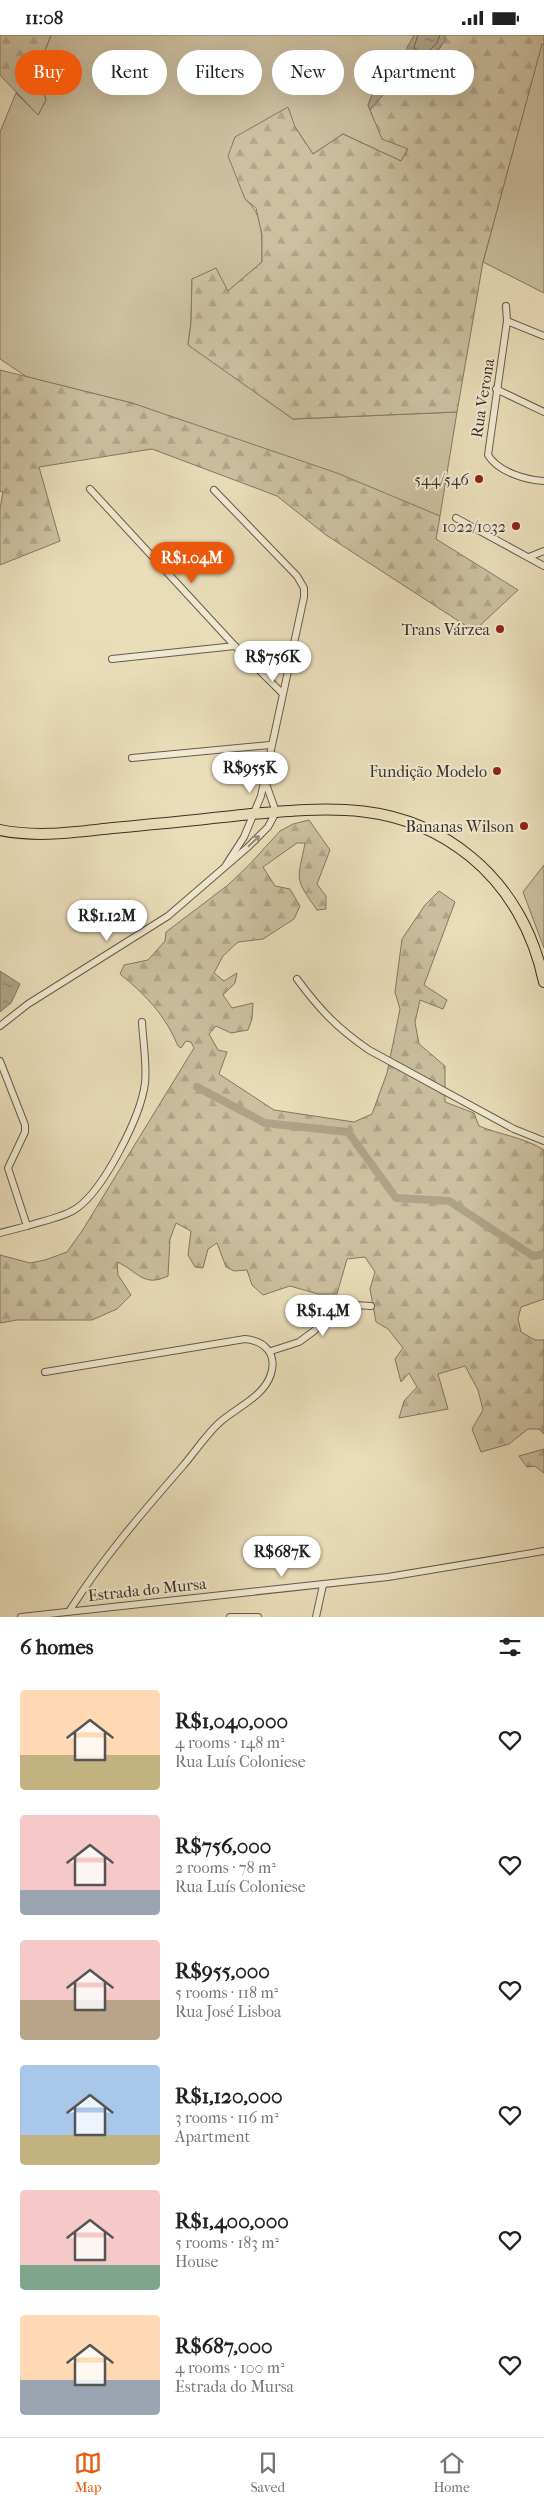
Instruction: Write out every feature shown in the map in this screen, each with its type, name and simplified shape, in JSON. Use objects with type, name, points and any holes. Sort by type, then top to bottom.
[{"type":"main road","points":[[0,830],[41,835],[276,812],[332,809],[377,812],[417,825],[459,847],[481,865],[498,884],[520,915],[539,960],[544,982]]},
{"type":"street","name":"Rua Verona","points":[[506,306],[507,321],[488,455],[496,464],[520,477],[544,481]]},
{"type":"street","points":[[507,321],[544,336]]},
{"type":"street","points":[[496,389],[544,412]]},
{"type":"street","points":[[90,489],[235,646],[282,693]]},
{"type":"street","points":[[214,490],[298,576],[304,588],[304,597],[270,745],[261,796],[244,837],[226,865]]},
{"type":"street","points":[[456,518],[544,566]]},
{"type":"street","points":[[529,557],[544,551]]},
{"type":"street","points":[[112,659],[235,646]]},
{"type":"street","points":[[132,758],[270,745]]},
{"type":"street","points":[[0,1026],[28,1003],[168,916],[259,836],[276,812],[264,779]]},
{"type":"street","points":[[297,979],[324,1014],[349,1037],[369,1050],[514,1129],[544,1141]]},
{"type":"street","points":[[0,1233],[76,1209],[90,1197],[106,1173],[135,1120],[142,1097],[145,1082],[142,1022]]},
{"type":"street","points":[[0,1061],[25,1118],[25,1132],[8,1169],[27,1226]]},
{"type":"street","points":[[270,1351],[299,1342],[314,1331],[339,1304],[370,1306]]},
{"type":"street","points":[[45,1372],[245,1339],[256,1340],[270,1351],[273,1360],[270,1376],[258,1393],[213,1429],[101,1562],[70,1610]]},
{"type":"street","name":"Estrada do Mursa","points":[[21,1617],[70,1610],[388,1577],[544,1551]]},
{"type":"street","points":[[319,1616],[323,1585]]},
{"type":"street","points":[[230,1617],[258,1617]]},
{"type":"green space","points":[[0,35],[51,35],[45,50],[15,50],[15,91],[0,75]]},
{"type":"green space","points":[[51,35],[415,35],[407,47],[409,50],[354,50],[354,95],[372,95],[368,105],[374,120],[408,148],[401,161],[343,134],[313,154],[295,127],[245,199],[256,212],[259,219],[262,235],[262,262],[228,291],[192,279],[191,323],[188,344],[293,419],[457,412],[440,516],[132,403],[27,377],[0,359],[0,132],[15,95],[18,95],[38,115],[46,100],[44,95],[82,95],[82,50],[45,50]]},
{"type":"green space","points":[[445,35],[544,35],[544,44],[542,44],[483,262],[457,412],[293,419],[188,345],[191,323],[192,279],[216,268],[228,291],[262,262],[262,235],[256,208],[245,199],[228,156],[235,137],[288,107],[295,127],[313,154],[343,134],[401,161],[408,149],[382,139],[370,110],[382,95],[474,95],[474,50],[438,50]]},
{"type":"green space","points":[[542,43],[544,44],[544,293],[483,262]]},
{"type":"green space","points":[[19,95],[44,95],[46,100],[38,115]]},
{"type":"green space","points":[[0,370],[132,403],[337,473],[440,516],[436,539],[518,590],[474,631],[326,535],[277,496],[152,449],[39,467],[60,541],[0,565],[0,509],[3,492],[0,491]]},
{"type":"green space","points":[[309,820],[330,850],[317,884],[326,896],[326,909],[317,910],[304,891],[299,878],[305,843],[297,843],[263,867],[275,886],[290,889],[300,906],[294,919],[263,939],[238,942],[223,956],[214,973],[224,981],[237,973],[235,983],[223,995],[232,1008],[253,1003],[252,1019],[248,1030],[231,1033],[216,1026],[209,1034],[218,1050],[227,1052],[219,1074],[274,1110],[354,1122],[372,1114],[387,1073],[400,1009],[395,992],[402,939],[425,905],[439,891],[455,902],[424,985],[447,1000],[443,1009],[420,1000],[415,1022],[419,1044],[445,1066],[445,1102],[474,1113],[479,1126],[528,1142],[544,1150],[544,1299],[521,1307],[518,1319],[521,1332],[535,1340],[544,1340],[544,1434],[539,1429],[528,1429],[509,1444],[481,1452],[472,1429],[483,1410],[478,1390],[465,1366],[438,1374],[448,1409],[399,1418],[404,1401],[417,1387],[409,1373],[401,1382],[395,1359],[403,1348],[388,1329],[376,1322],[370,1289],[375,1272],[365,1257],[347,1259],[337,1294],[318,1294],[290,1286],[263,1295],[252,1285],[247,1270],[234,1271],[226,1267],[217,1243],[208,1249],[203,1268],[195,1267],[188,1255],[191,1231],[176,1223],[170,1239],[168,1276],[152,1280],[146,1279],[117,1262],[118,1275],[131,1295],[117,1309],[92,1320],[17,1320],[0,1323],[0,1255],[30,1263],[67,1252],[82,1231],[194,1048],[191,1042],[186,1041],[181,1048],[178,1046],[154,1006],[120,974],[124,965],[148,960],[165,941],[166,932],[228,885],[280,831],[293,824]]},
{"type":"green space","points":[[544,865],[544,948],[523,892]]},
{"type":"green space","points":[[544,1449],[544,1473],[535,1466],[527,1467],[519,1456]]},
{"type":"water","points":[[414,35],[445,35],[445,41],[437,50],[406,50]]},
{"type":"water","points":[[372,95],[383,95],[370,110],[368,105]]},
{"type":"water","points":[[0,971],[20,984],[11,1003],[0,1012]]},
{"type":"waterway","points":[[197,1087],[265,1123],[348,1132],[396,1198],[449,1201],[533,1256],[544,1254]]},
{"type":"place","name":"544/546","points":[[479,479]]},
{"type":"place","name":"1022/1032","points":[[516,526]]},
{"type":"place","name":"Trans Várzea","points":[[500,629]]},
{"type":"place","name":"Fundição Modelo","points":[[497,771]]},
{"type":"place","name":"Bananas Wilson","points":[[524,826]]}]
